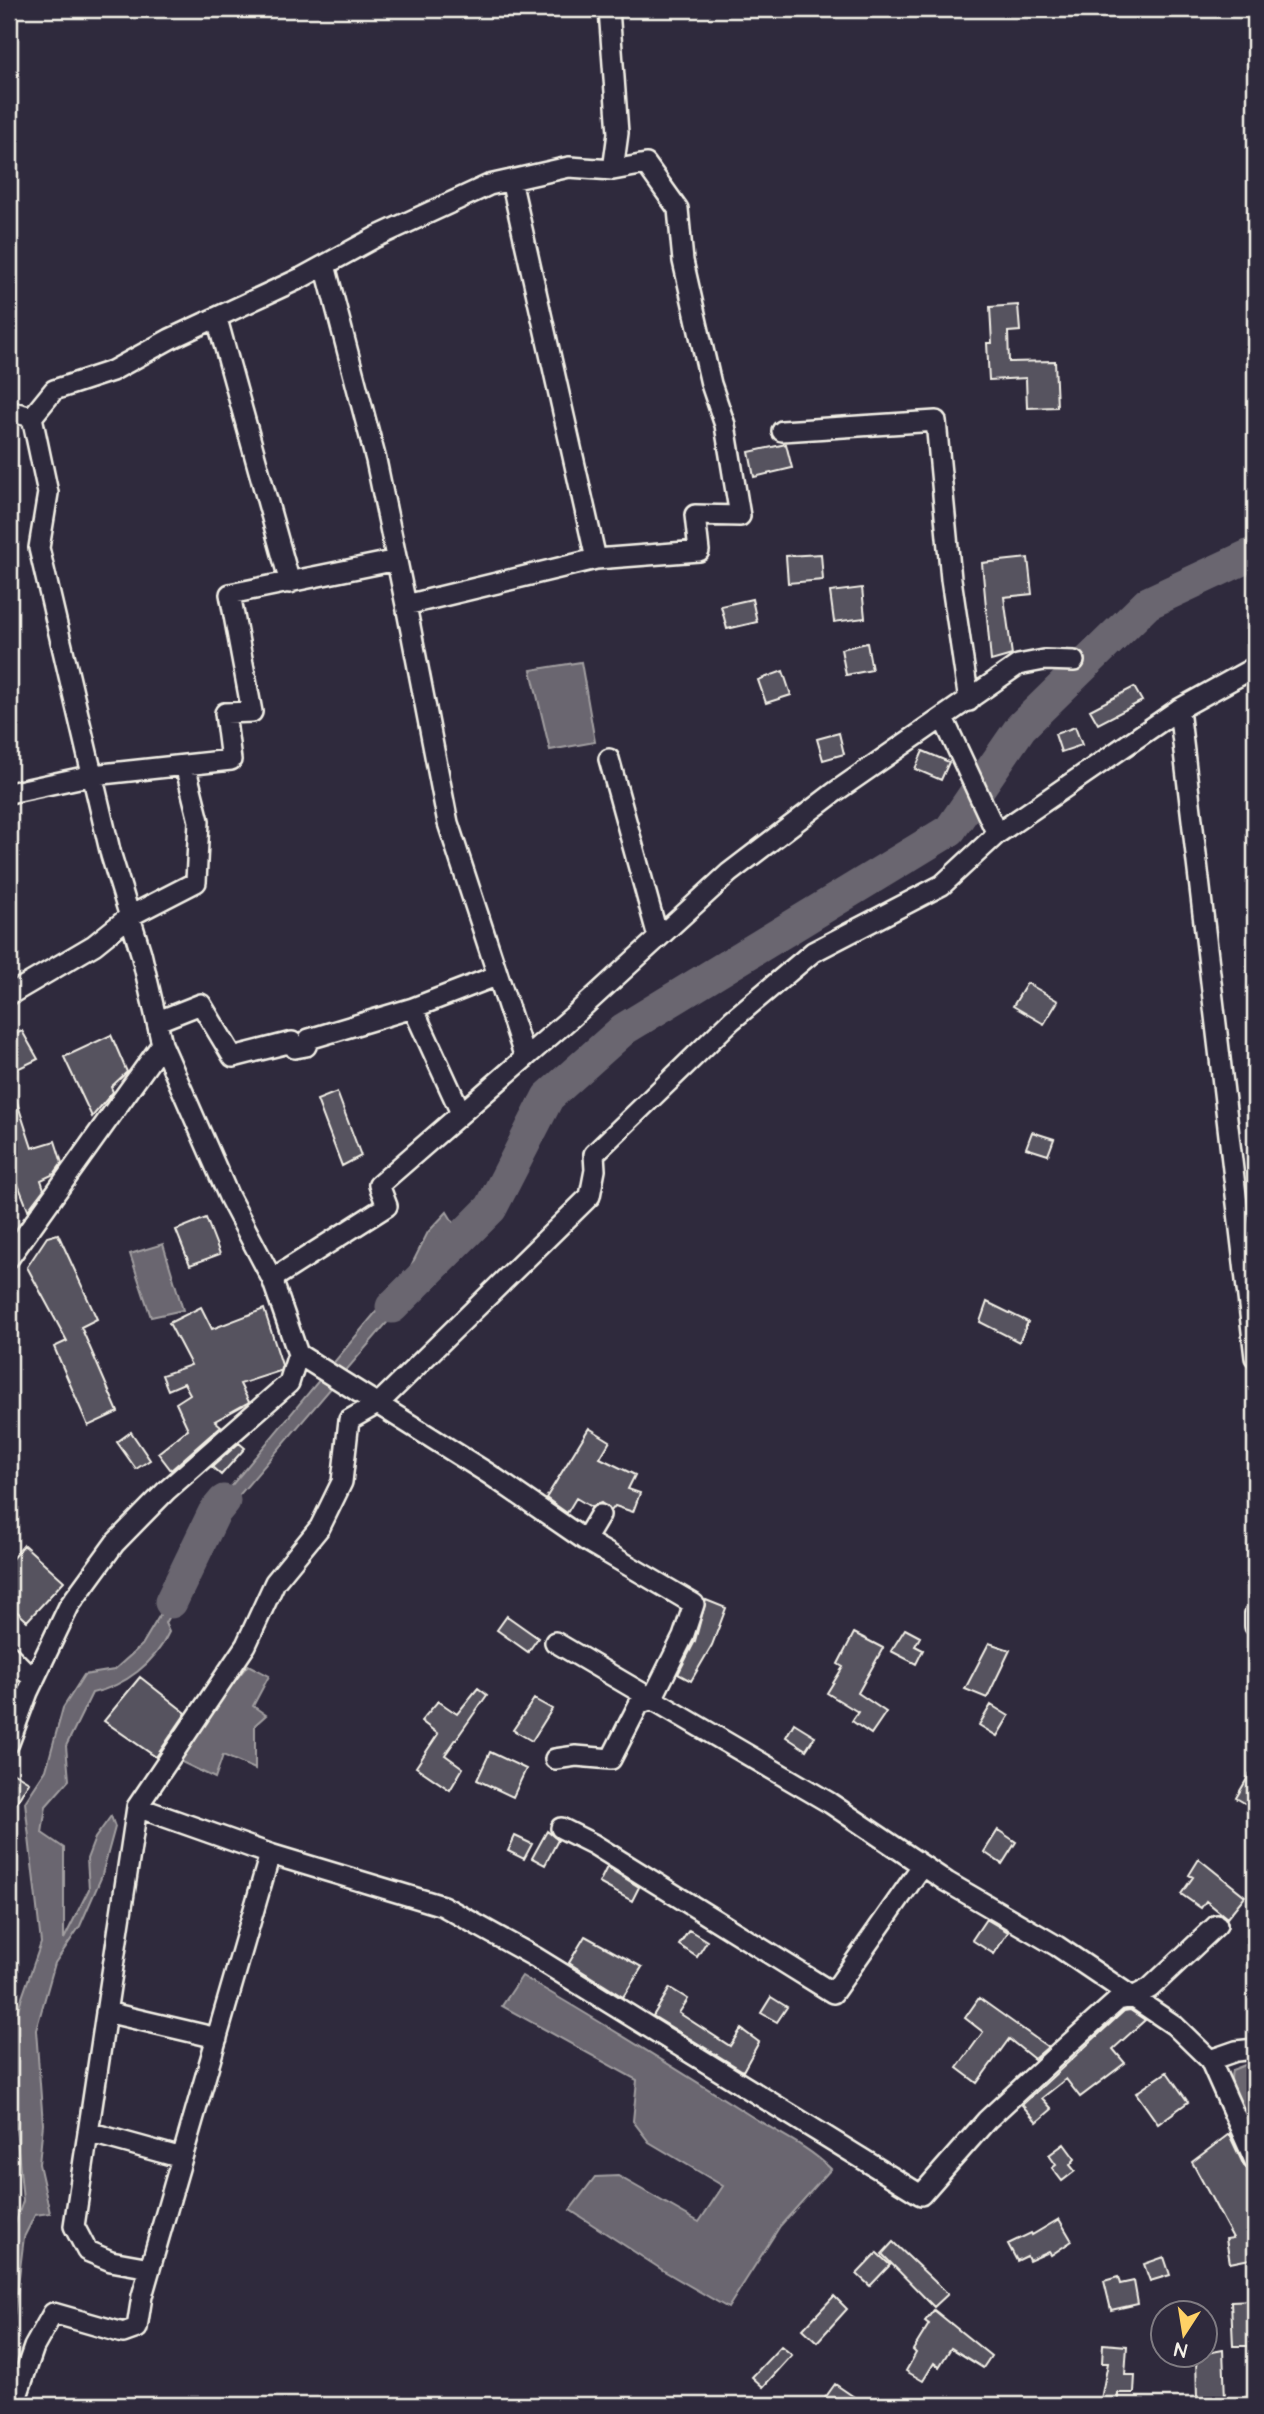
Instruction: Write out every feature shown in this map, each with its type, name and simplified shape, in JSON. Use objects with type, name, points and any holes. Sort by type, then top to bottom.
[{"type":"street","points":[[609,9],[618,133],[613,170]]},
{"type":"street","points":[[32,417],[54,390],[112,371],[170,339],[217,319],[489,185],[569,167],[613,170],[646,164],[678,209],[683,261],[711,384],[725,425],[740,516],[695,515],[699,551],[596,559],[406,606]]},
{"type":"street","points":[[511,180],[596,559]]},
{"type":"street","points":[[325,265],[376,460],[448,823],[525,1058]]},
{"type":"street","points":[[217,319],[290,583]]},
{"type":"street","points":[[10,408],[32,417]]},
{"type":"street","points":[[9,1743],[34,1680],[69,1606],[114,1543],[166,1491],[289,1383],[298,1354],[272,1279],[229,1197],[162,1044],[158,1021],[150,1002],[130,916],[111,855],[39,548],[48,494],[32,417]]},
{"type":"street","points":[[782,431],[936,421],[951,579],[969,701]]},
{"type":"street","points":[[9,793],[93,775],[231,760],[225,713],[252,712],[230,594],[397,560]]},
{"type":"street","points":[[272,1279],[387,1206],[379,1185],[750,857],[835,792],[1018,665],[1044,660],[1074,662]]},
{"type":"street","points":[[150,2268],[111,2261],[87,2251],[74,2226],[137,1807],[246,1645],[275,1582],[320,1527],[342,1482],[349,1420],[379,1403],[590,1196],[595,1170],[594,1154],[732,1020],[813,952],[943,885],[997,834],[1179,709],[1255,667]]},
{"type":"street","points":[[1179,709],[1227,1138],[1255,1357]]},
{"type":"street","points":[[943,718],[997,834]]},
{"type":"street","points":[[608,759],[658,937]]},
{"type":"street","points":[[9,995],[94,945],[130,916],[195,883],[199,821],[185,765]]},
{"type":"street","points":[[158,1021],[201,1004],[233,1057],[292,1042],[295,1048],[306,1046],[309,1039],[413,1008],[496,976]]},
{"type":"street","points":[[413,1008],[460,1113]]},
{"type":"street","points":[[9,1258],[162,1044]]},
{"type":"street","points":[[298,1354],[379,1403],[585,1540],[694,1604],[683,1637],[652,1699],[639,1703],[611,1759],[576,1756],[555,1759]]},
{"type":"street","points":[[585,1540],[600,1515]]},
{"type":"street","points":[[1255,1614],[1255,1626]]},
{"type":"street","points":[[555,1642],[830,1803],[922,1866],[1057,1946],[1174,2025],[1210,2060],[1255,2161]]},
{"type":"street","points":[[9,1655],[34,1680]]},
{"type":"street","points":[[137,1807],[270,1854],[443,1906],[535,1957],[921,2195],[957,2150],[1069,2044],[1118,2000],[1133,1997],[1150,1988],[1217,1924]]},
{"type":"street","points":[[561,1828],[593,1844],[832,1993],[922,1866]]},
{"type":"street","points":[[13,2405],[34,2347],[52,2314],[123,2333],[137,2328],[150,2268],[270,1854]]},
{"type":"street","points":[[106,2012],[217,2038]]},
{"type":"street","points":[[1210,2060],[1236,2051],[1255,2049]]},
{"type":"street","points":[[88,2132],[182,2158]]},
{"type":"shaded area","points":[[581,662],[595,742],[550,750],[531,670]]},
{"type":"shaded area","points":[[447,1212],[455,1225],[439,1240],[421,1283],[193,1549],[187,1585],[165,1623],[169,1632],[156,1654],[127,1679],[92,1693],[66,1746],[69,1780],[46,1806],[42,1833],[64,1848],[64,1939],[89,1889],[87,1859],[95,1838],[111,1816],[115,1827],[101,1878],[80,1926],[55,1963],[36,2030],[43,2124],[39,2164],[50,2213],[35,2215],[24,2237],[9,2357],[9,2242],[23,2201],[15,2118],[12,2026],[41,1943],[25,1802],[46,1770],[63,1708],[84,1675],[114,1670],[142,1645],[167,1603],[181,1546],[406,1276],[428,1232]]},
{"type":"shaded area","points":[[163,1244],[183,1310],[151,1317],[130,1254]]},
{"type":"shaded area","points":[[248,1665],[269,1676],[253,1706],[266,1715],[255,1725],[255,1769],[223,1755],[215,1778],[171,1757]]},
{"type":"shaded area","points":[[522,1976],[801,2145],[831,2169],[780,2226],[728,2308],[664,2271],[570,2210],[595,2177],[618,2176],[699,2222],[723,2186],[649,2142],[633,2121],[637,2080],[502,2006]]},
{"type":"shaded area","points":[[1255,2061],[1255,2110],[1251,2109],[1246,2114],[1233,2094],[1232,2070]]},
{"type":"building","points":[[1018,305],[1020,331],[1008,332],[1009,362],[1055,361],[1057,407],[1027,408],[1026,378],[989,380],[987,343],[992,343],[990,307]]},
{"type":"building","points":[[786,444],[792,468],[754,477],[749,452]]},
{"type":"building","points":[[821,554],[823,580],[788,583],[786,556]]},
{"type":"building","points":[[1028,558],[1032,594],[1004,597],[1012,655],[991,661],[982,563]]},
{"type":"building","points":[[862,588],[865,618],[834,622],[830,592]]},
{"type":"building","points":[[752,599],[757,622],[727,629],[721,606]]},
{"type":"building","points":[[867,643],[872,670],[846,675],[841,649]]},
{"type":"building","points":[[783,671],[791,695],[766,703],[758,680]]},
{"type":"building","points":[[1134,687],[1142,701],[1098,724],[1090,710]]},
{"type":"building","points":[[1075,727],[1082,745],[1061,752],[1055,734]]},
{"type":"building","points":[[839,733],[844,754],[823,760],[817,739]]},
{"type":"building","points":[[923,751],[949,762],[941,780],[915,769]]},
{"type":"building","points":[[1027,983],[1058,1001],[1044,1024],[1013,1006]]},
{"type":"building","points":[[22,1031],[38,1059],[9,1073],[9,1037]]},
{"type":"building","points":[[111,1035],[127,1072],[111,1087],[113,1092],[92,1117],[64,1057]]},
{"type":"building","points":[[9,1087],[12,1087],[32,1148],[55,1141],[62,1163],[54,1174],[41,1180],[44,1189],[28,1210],[9,1161]]},
{"type":"building","points":[[337,1092],[361,1156],[342,1166],[317,1100]]},
{"type":"building","points":[[1032,1132],[1054,1139],[1048,1155],[1026,1148]]},
{"type":"building","points":[[206,1218],[220,1254],[190,1265],[176,1230]]},
{"type":"building","points":[[58,1234],[97,1319],[81,1327],[118,1412],[88,1426],[54,1347],[67,1341],[27,1267],[47,1237]]},
{"type":"building","points":[[987,1302],[1028,1322],[1019,1342],[980,1322]]},
{"type":"building","points":[[201,1307],[212,1329],[264,1309],[282,1365],[280,1371],[240,1384],[249,1402],[215,1421],[221,1426],[171,1470],[158,1453],[188,1429],[176,1403],[190,1394],[184,1383],[168,1390],[162,1375],[191,1365],[169,1323]]},
{"type":"building","points":[[589,1428],[610,1441],[600,1458],[635,1475],[628,1489],[640,1493],[633,1512],[615,1506],[611,1511],[601,1503],[591,1507],[576,1498],[567,1513],[546,1498]]},
{"type":"building","points":[[131,1432],[150,1460],[136,1469],[117,1442]]},
{"type":"building","points":[[239,1443],[245,1448],[221,1475],[212,1467]]},
{"type":"building","points":[[24,1545],[64,1581],[27,1621],[9,1604],[9,1562]]},
{"type":"building","points":[[706,1600],[726,1608],[712,1645],[691,1681],[678,1674],[695,1641]]},
{"type":"building","points":[[507,1616],[538,1638],[528,1652],[497,1630]]},
{"type":"building","points":[[905,1629],[920,1637],[915,1646],[923,1650],[916,1664],[891,1651]]},
{"type":"building","points":[[854,1633],[883,1648],[858,1693],[886,1712],[871,1734],[852,1721],[858,1712],[827,1693],[843,1667],[838,1664]]},
{"type":"building","points":[[989,1643],[1010,1650],[987,1698],[965,1689]]},
{"type":"building","points":[[140,1677],[186,1713],[156,1757],[104,1721]]},
{"type":"building","points":[[478,1688],[487,1695],[445,1755],[463,1768],[450,1790],[416,1767],[438,1734],[421,1721],[438,1701],[457,1714]]},
{"type":"building","points":[[534,1699],[552,1709],[532,1741],[513,1730]]},
{"type":"building","points":[[991,1705],[1009,1716],[997,1736],[979,1725]]},
{"type":"building","points":[[794,1723],[815,1736],[806,1750],[786,1737]]},
{"type":"building","points":[[490,1752],[526,1769],[513,1797],[477,1780]]},
{"type":"building","points":[[1255,1765],[1255,1809],[1236,1798]]},
{"type":"building","points":[[9,1770],[29,1782],[9,1815]]},
{"type":"building","points":[[998,1830],[1016,1842],[1002,1864],[984,1852]]},
{"type":"building","points":[[547,1831],[558,1840],[545,1865],[532,1858]]},
{"type":"building","points":[[515,1836],[532,1844],[524,1859],[508,1851]]},
{"type":"building","points":[[1199,1859],[1245,1896],[1227,1918],[1206,1901],[1201,1908],[1181,1894],[1193,1877],[1189,1875]]},
{"type":"building","points":[[607,1867],[639,1887],[632,1901],[599,1883]]},
{"type":"building","points":[[986,1919],[1008,1932],[994,1954],[972,1940]]},
{"type":"building","points":[[689,1930],[707,1941],[697,1957],[679,1945]]},
{"type":"building","points":[[585,1936],[642,1967],[623,1997],[569,1963]]},
{"type":"building","points":[[670,1988],[688,1999],[679,2013],[730,2046],[741,2029],[759,2042],[743,2071],[653,2016]]},
{"type":"building","points":[[771,1997],[787,2007],[777,2022],[761,2013]]},
{"type":"building","points":[[979,1998],[1048,2047],[1034,2059],[1009,2039],[977,2083],[957,2068],[983,2032],[965,2018]]},
{"type":"building","points":[[1130,2010],[1145,2020],[1113,2049],[1125,2063],[1080,2097],[1066,2079],[1042,2098],[1052,2109],[1037,2122],[1022,2105],[1124,2011]]},
{"type":"building","points":[[1167,2072],[1188,2102],[1158,2124],[1136,2093]]},
{"type":"building","points":[[1229,2134],[1244,2166],[1252,2173],[1255,2181],[1255,2258],[1230,2263],[1226,2239],[1233,2238],[1192,2162]]},
{"type":"building","points":[[1064,2144],[1075,2159],[1070,2165],[1075,2171],[1062,2181],[1052,2168],[1056,2165],[1049,2155]]},
{"type":"building","points":[[1059,2219],[1072,2241],[1051,2255],[1049,2252],[1029,2261],[1027,2256],[1017,2261],[1008,2244],[1031,2233],[1032,2235]]},
{"type":"building","points":[[893,2242],[948,2294],[934,2307],[882,2254]]},
{"type":"building","points":[[877,2253],[890,2265],[870,2286],[857,2274]]},
{"type":"building","points":[[1164,2257],[1170,2275],[1150,2281],[1144,2264]]},
{"type":"building","points":[[1118,2277],[1120,2284],[1134,2281],[1138,2304],[1111,2310],[1104,2281]]},
{"type":"building","points":[[834,2296],[847,2309],[817,2342],[803,2329]]},
{"type":"building","points":[[1255,2300],[1255,2346],[1233,2346],[1231,2301]]},
{"type":"building","points":[[934,2310],[991,2356],[983,2368],[951,2348],[939,2367],[934,2363],[923,2381],[906,2371],[916,2353],[913,2350],[929,2324],[925,2321]]},
{"type":"building","points":[[1103,2344],[1127,2346],[1125,2375],[1135,2375],[1134,2393],[1118,2393],[1118,2400],[1101,2399],[1108,2363],[1102,2363]]},
{"type":"building","points":[[781,2346],[792,2355],[763,2387],[752,2377]]},
{"type":"building","points":[[1223,2350],[1225,2399],[1197,2399],[1196,2368],[1218,2368],[1218,2351]]},
{"type":"building","points":[[835,2384],[866,2405],[820,2405]]},
{"type":"waterway","points":[[392,1307],[491,1208],[548,1097],[624,1029],[950,830],[1021,727],[1148,603],[1255,553]]},
{"type":"waterway","points":[[171,1602],[214,1513],[224,1501]]}]
